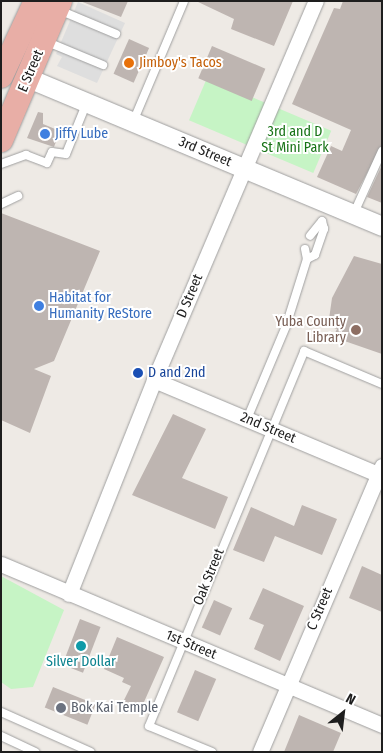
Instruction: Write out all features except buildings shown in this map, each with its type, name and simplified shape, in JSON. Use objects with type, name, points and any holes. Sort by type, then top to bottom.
[{"type":"highway","name":"E Street","points":[[1,140],[44,41],[43,3]]},
{"type":"highway","name":"E Street","points":[[1,76],[43,3]]},
{"type":"street","name":"D Street","points":[[69,594],[154,380],[316,1]]},
{"type":"street","name":"3rd Street","points":[[28,78],[244,169],[325,212],[353,214],[382,226]]},
{"type":"street","name":"2nd Street","points":[[154,380],[246,419],[381,472]]},
{"type":"street","name":"C Street","points":[[260,752],[381,472]]},
{"type":"street","name":"1st Street","points":[[1,564],[287,686],[382,724]]},
{"type":"lane","points":[[134,122],[184,1]]},
{"type":"lane","points":[[43,3],[116,34]]},
{"type":"lane","points":[[44,41],[102,65]]},
{"type":"lane","points":[[1,164],[26,155],[47,163],[52,152],[66,154],[87,102]]},
{"type":"lane","points":[[353,214],[382,151]]},
{"type":"lane","points":[[1,204],[18,196]]},
{"type":"lane","points":[[310,236],[325,212]]},
{"type":"lane","points":[[307,259],[315,255],[324,229],[325,212]]},
{"type":"lane","points":[[246,419],[283,333],[307,259],[306,249]]},
{"type":"lane","name":"Oak Street","points":[[212,752],[148,726],[270,428],[304,351],[382,384]]},
{"type":"lane","points":[[1,712],[91,752]]},
{"type":"lane","points":[[1,736],[36,752]]},
{"type":"green space","name":"3rd and D St Mini Park","points":[[207,78],[331,131],[313,173],[189,120]]},
{"type":"green space","points":[[1,576],[64,610],[33,687],[11,689],[1,682]]},
{"type":"shaded area","points":[[78,2],[125,23],[97,83],[57,66],[62,57],[56,54]]},
{"type":"place","name":"Jimboy's Tacos","points":[[129,63]]},
{"type":"place","name":"Jiffy Lube","points":[[45,134]]},
{"type":"place","name":"Habitat for Humanity ReStore","points":[[39,306]]},
{"type":"place","name":"Yuba County Library","points":[[356,330]]},
{"type":"place","name":"D and 2nd","points":[[138,373]]},
{"type":"place","name":"Silver Dollar","points":[[81,646]]},
{"type":"place","name":"Bok Kai Temple","points":[[61,708]]}]
